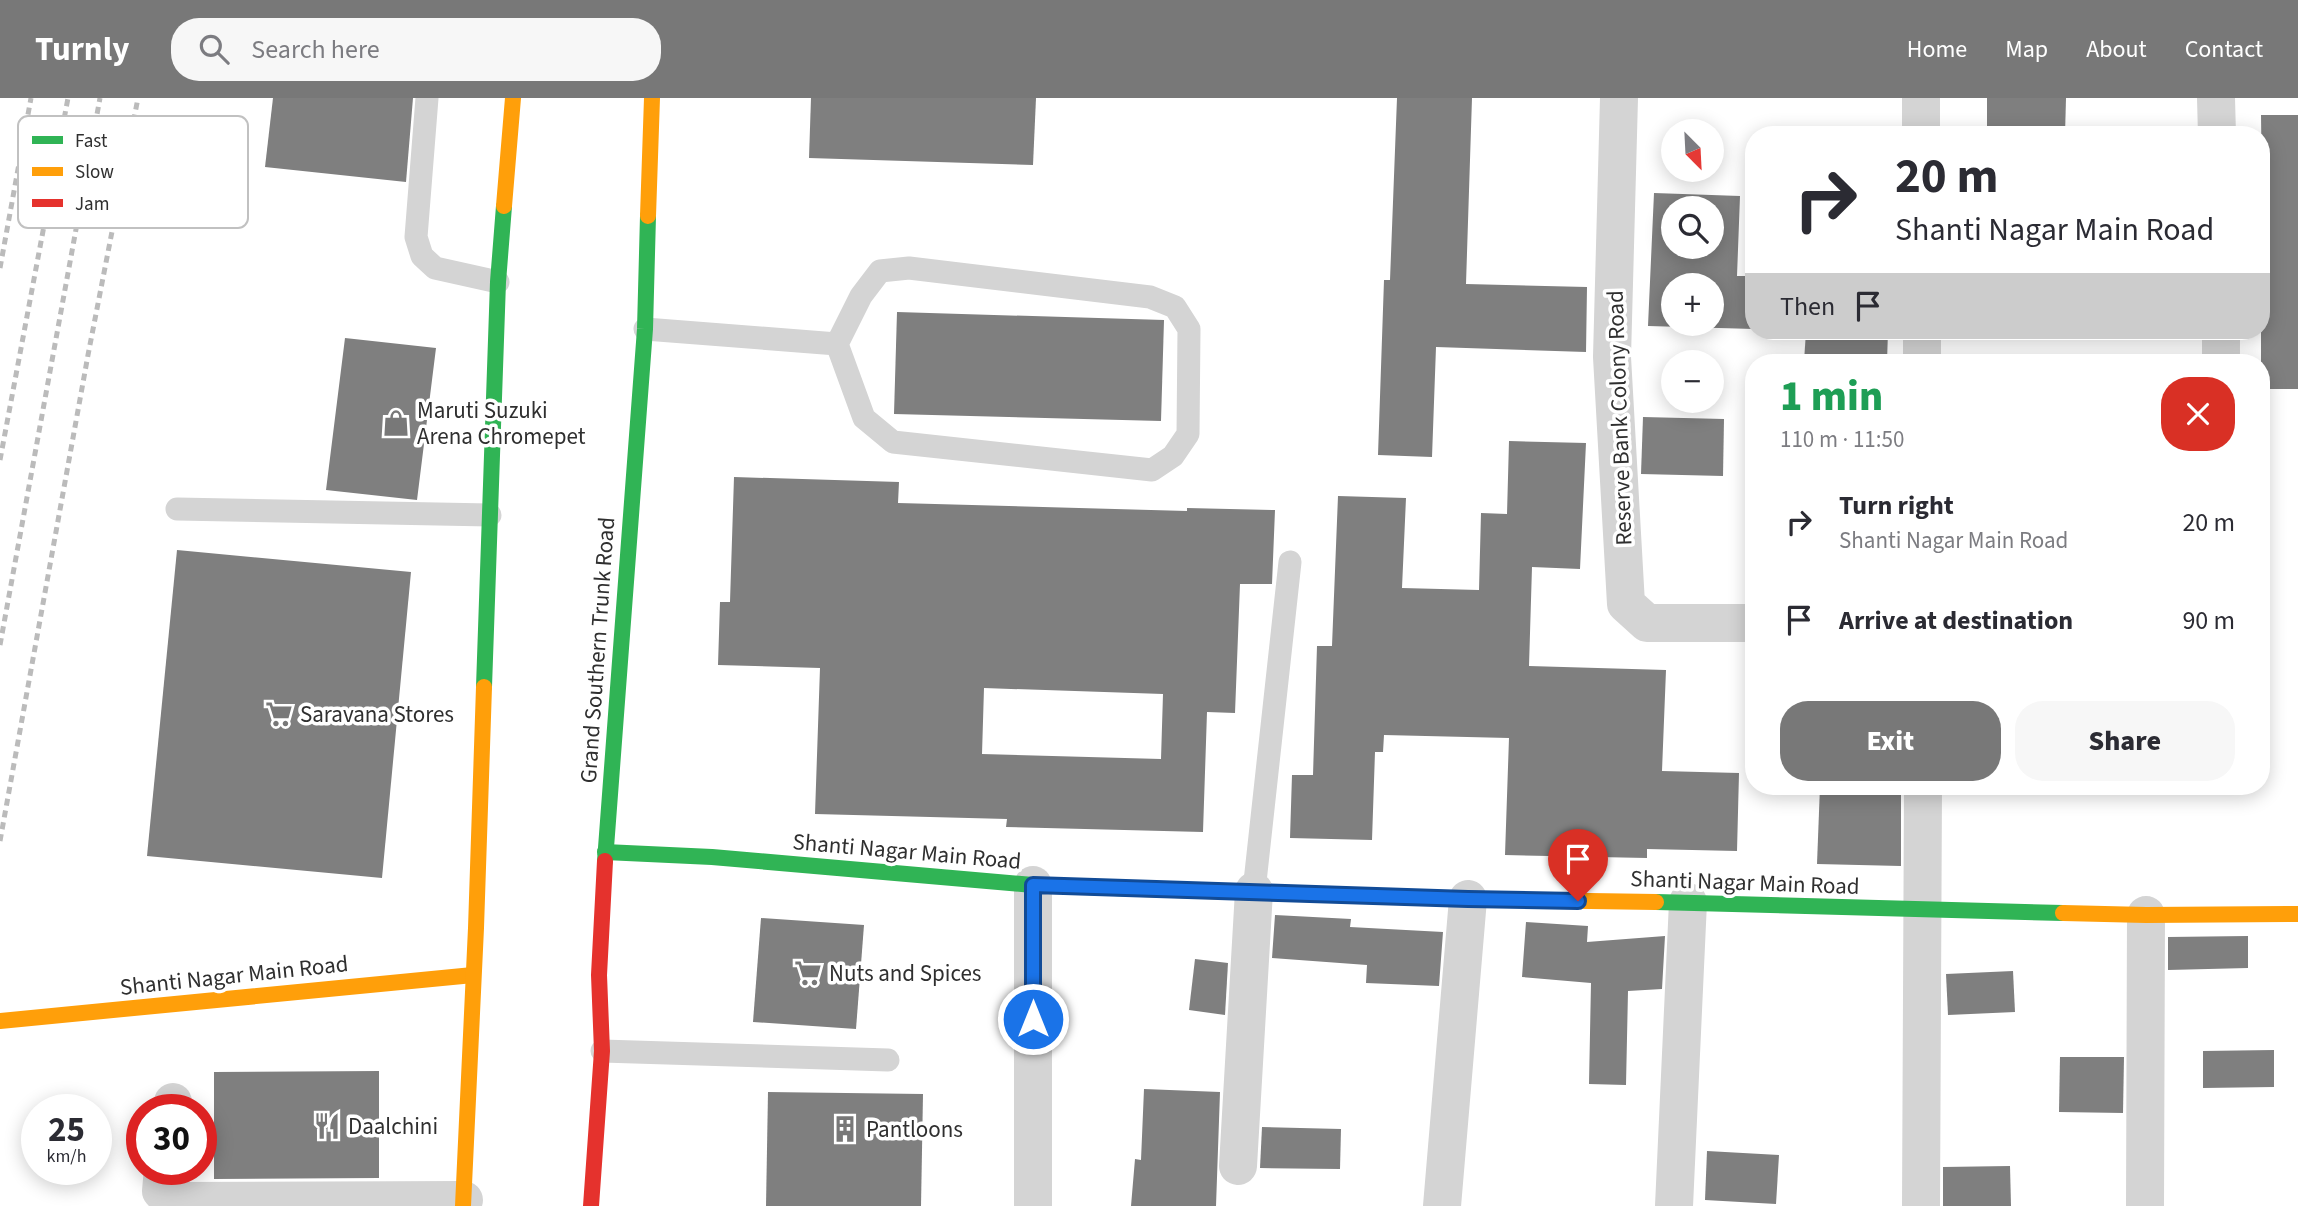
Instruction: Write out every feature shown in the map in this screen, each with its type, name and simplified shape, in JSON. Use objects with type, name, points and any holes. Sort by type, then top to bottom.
[{"type":"main road","points":[[463,1203],[498,282],[513,98]]},
{"type":"main road","name":"Grand Southern Trunk Road","points":[[591,1206],[602,1051],[599,975],[605,852],[645,329],[652,98]]},
{"type":"main road","name":"Shanti Nagar Main Road","points":[[605,852],[712,856],[1033,885],[1923,910],[2146,915],[2298,914]]},
{"type":"main road","name":"Shanti Nagar Main Road","points":[[0,1021],[473,975]]},
{"type":"street","name":"Reserve Bank Colony Road","points":[[1619,98],[1612,357],[1626,604],[1647,622],[1745,623]]},
{"type":"street","points":[[1921,98],[1922,126]]},
{"type":"street","points":[[2216,98],[2217,126]]},
{"type":"street","points":[[1921,1206],[1923,795]]},
{"type":"street","points":[[1033,885],[1033,1206]]},
{"type":"street","points":[[1238,1166],[1254,891]]},
{"type":"street","points":[[1442,1206],[1468,899]]},
{"type":"street","points":[[1674,1206],[1688,902]]},
{"type":"street","points":[[2145,1206],[2146,915]]},
{"type":"street","points":[[162,1185],[161,1191],[170,1201],[463,1203]]},
{"type":"lane","points":[[427,98],[416,237],[422,256],[435,268],[498,282]]},
{"type":"lane","points":[[909,268],[1150,297],[1175,307],[1189,329],[1188,434],[1173,456],[1152,470],[892,442],[863,418],[837,344],[861,296],[880,271],[909,268]]},
{"type":"lane","points":[[645,329],[837,344]]},
{"type":"lane","points":[[177,509],[490,515]]},
{"type":"lane","points":[[1254,891],[1290,562]]},
{"type":"lane","points":[[602,1051],[888,1060]]},
{"type":"building","points":[[273,98],[413,98],[406,182],[265,167]]},
{"type":"building","points":[[811,98],[1036,98],[1033,165],[809,158]]},
{"type":"building","points":[[1397,98],[1472,98],[1466,284],[1587,287],[1586,352],[1436,347],[1432,457],[1378,455],[1384,280],[1390,280]]},
{"type":"building","points":[[1987,98],[2066,98],[2065,126],[1987,126]]},
{"type":"building","points":[[2261,115],[2298,115],[2298,389],[2270,389],[2270,354],[2261,354],[2261,340],[2270,340],[2270,126],[2261,126]]},
{"type":"building","points":[[1654,193],[1740,196],[1737,276],[1745,276],[1745,329],[1724,328],[1724,273],[1661,273],[1661,326],[1648,326]]},
{"type":"building","points":[[897,312],[1164,320],[1161,421],[894,414]]},
{"type":"building","points":[[345,338],[436,348],[417,500],[326,490]]},
{"type":"building","points":[[1805,340],[1888,340],[1887,354],[1805,354]]},
{"type":"building","points":[[1643,417],[1724,419],[1723,476],[1641,474]]},
{"type":"building","points":[[1509,441],[1586,443],[1580,569],[1532,567],[1529,666],[1666,670],[1662,771],[1739,773],[1737,851],[1647,849],[1647,858],[1505,855],[1509,738],[1384,735],[1383,752],[1375,752],[1372,840],[1290,838],[1292,775],[1313,775],[1317,646],[1332,646],[1338,496],[1406,498],[1402,588],[1479,590],[1481,513],[1507,514]]},
{"type":"building","points":[[734,477],[899,482],[898,503],[1187,511],[1187,508],[1275,510],[1272,584],[1240,584],[1235,713],[1207,712],[1203,832],[1006,827],[1007,819],[815,814],[820,668],[718,665],[720,602],[730,602]],"holes":[[[984,688],[1163,694],[1161,759],[982,754]]]},
{"type":"building","name":"Saravana Stores","points":[[177,550],[411,572],[382,878],[147,856]]},
{"type":"building","points":[[1820,795],[1901,795],[1901,866],[1817,864]]},
{"type":"building","points":[[1275,915],[1351,919],[1350,927],[1443,932],[1439,986],[1366,983],[1367,965],[1272,958]]},
{"type":"building","name":"Nuts and Spices","points":[[761,918],[864,925],[856,1029],[753,1022]]},
{"type":"building","points":[[1526,922],[1588,926],[1587,942],[1665,936],[1662,989],[1628,991],[1626,1085],[1589,1084],[1591,983],[1522,977]]},
{"type":"building","points":[[2248,936],[2248,968],[2168,970],[2168,937]]},
{"type":"building","points":[[1195,959],[1228,963],[1225,1015],[1189,1010]]},
{"type":"building","points":[[2013,971],[2015,1012],[1948,1015],[1946,974]]},
{"type":"building","points":[[2274,1050],[2274,1087],[2203,1088],[2203,1051]]},
{"type":"building","points":[[2060,1057],[2124,1057],[2123,1113],[2059,1112]]},
{"type":"building","points":[[379,1071],[379,1178],[217,1179],[217,1094],[214,1094],[214,1072]]},
{"type":"building","points":[[1144,1089],[1220,1092],[1216,1206],[1131,1206],[1135,1159],[1141,1160]]},
{"type":"building","name":"Pantloons","points":[[768,1092],[923,1094],[921,1206],[766,1206]]},
{"type":"building","points":[[1262,1127],[1341,1129],[1340,1169],[1260,1168]]},
{"type":"building","points":[[1707,1151],[1779,1155],[1776,1204],[1705,1200]]},
{"type":"building","points":[[2010,1166],[2011,1206],[1943,1206],[1943,1167]]},
{"type":"railway","points":[[28,116],[31,98]]},
{"type":"railway","points":[[65,116],[68,98]]},
{"type":"railway","points":[[97,116],[100,98]]},
{"type":"railway","points":[[134,116],[138,98]]},
{"type":"railway","points":[[0,268],[18,169]]},
{"type":"railway","points":[[0,460],[44,228]]},
{"type":"railway","points":[[0,645],[76,228]]},
{"type":"railway","points":[[0,841],[113,228]]},
{"type":"traffic: fast","points":[[484,687],[498,282],[504,206]]},
{"type":"traffic: fast","points":[[605,861],[645,329],[648,216]]},
{"type":"traffic: fast","points":[[605,852],[712,857],[1033,885],[1142,889]]},
{"type":"traffic: fast","points":[[1656,902],[2063,913]]},
{"type":"traffic: slow","points":[[504,206],[513,98]]},
{"type":"traffic: slow","points":[[648,216],[652,98]]},
{"type":"traffic: slow","points":[[463,1206],[484,687]]},
{"type":"traffic: slow","points":[[1142,889],[1656,902]]},
{"type":"traffic: slow","points":[[2063,913],[2298,914]]},
{"type":"traffic: slow","points":[[0,1021],[473,975]]},
{"type":"traffic: jam","points":[[591,1206],[602,1051],[599,975],[605,861]]},
{"type":"place","name":"Maruti Suzuki Arena Chromepet","points":[[396,423]]},
{"type":"place","name":"Saravana Stores","points":[[279,714]]},
{"type":"place","name":"Nuts and Spices","points":[[808,973]]},
{"type":"place","name":"Daalchini","points":[[327,1126]]},
{"type":"place","name":"Pantloons","points":[[845,1129]]},
{"type":"route","points":[[1033,1019],[1033,885],[1578,901]]}]
